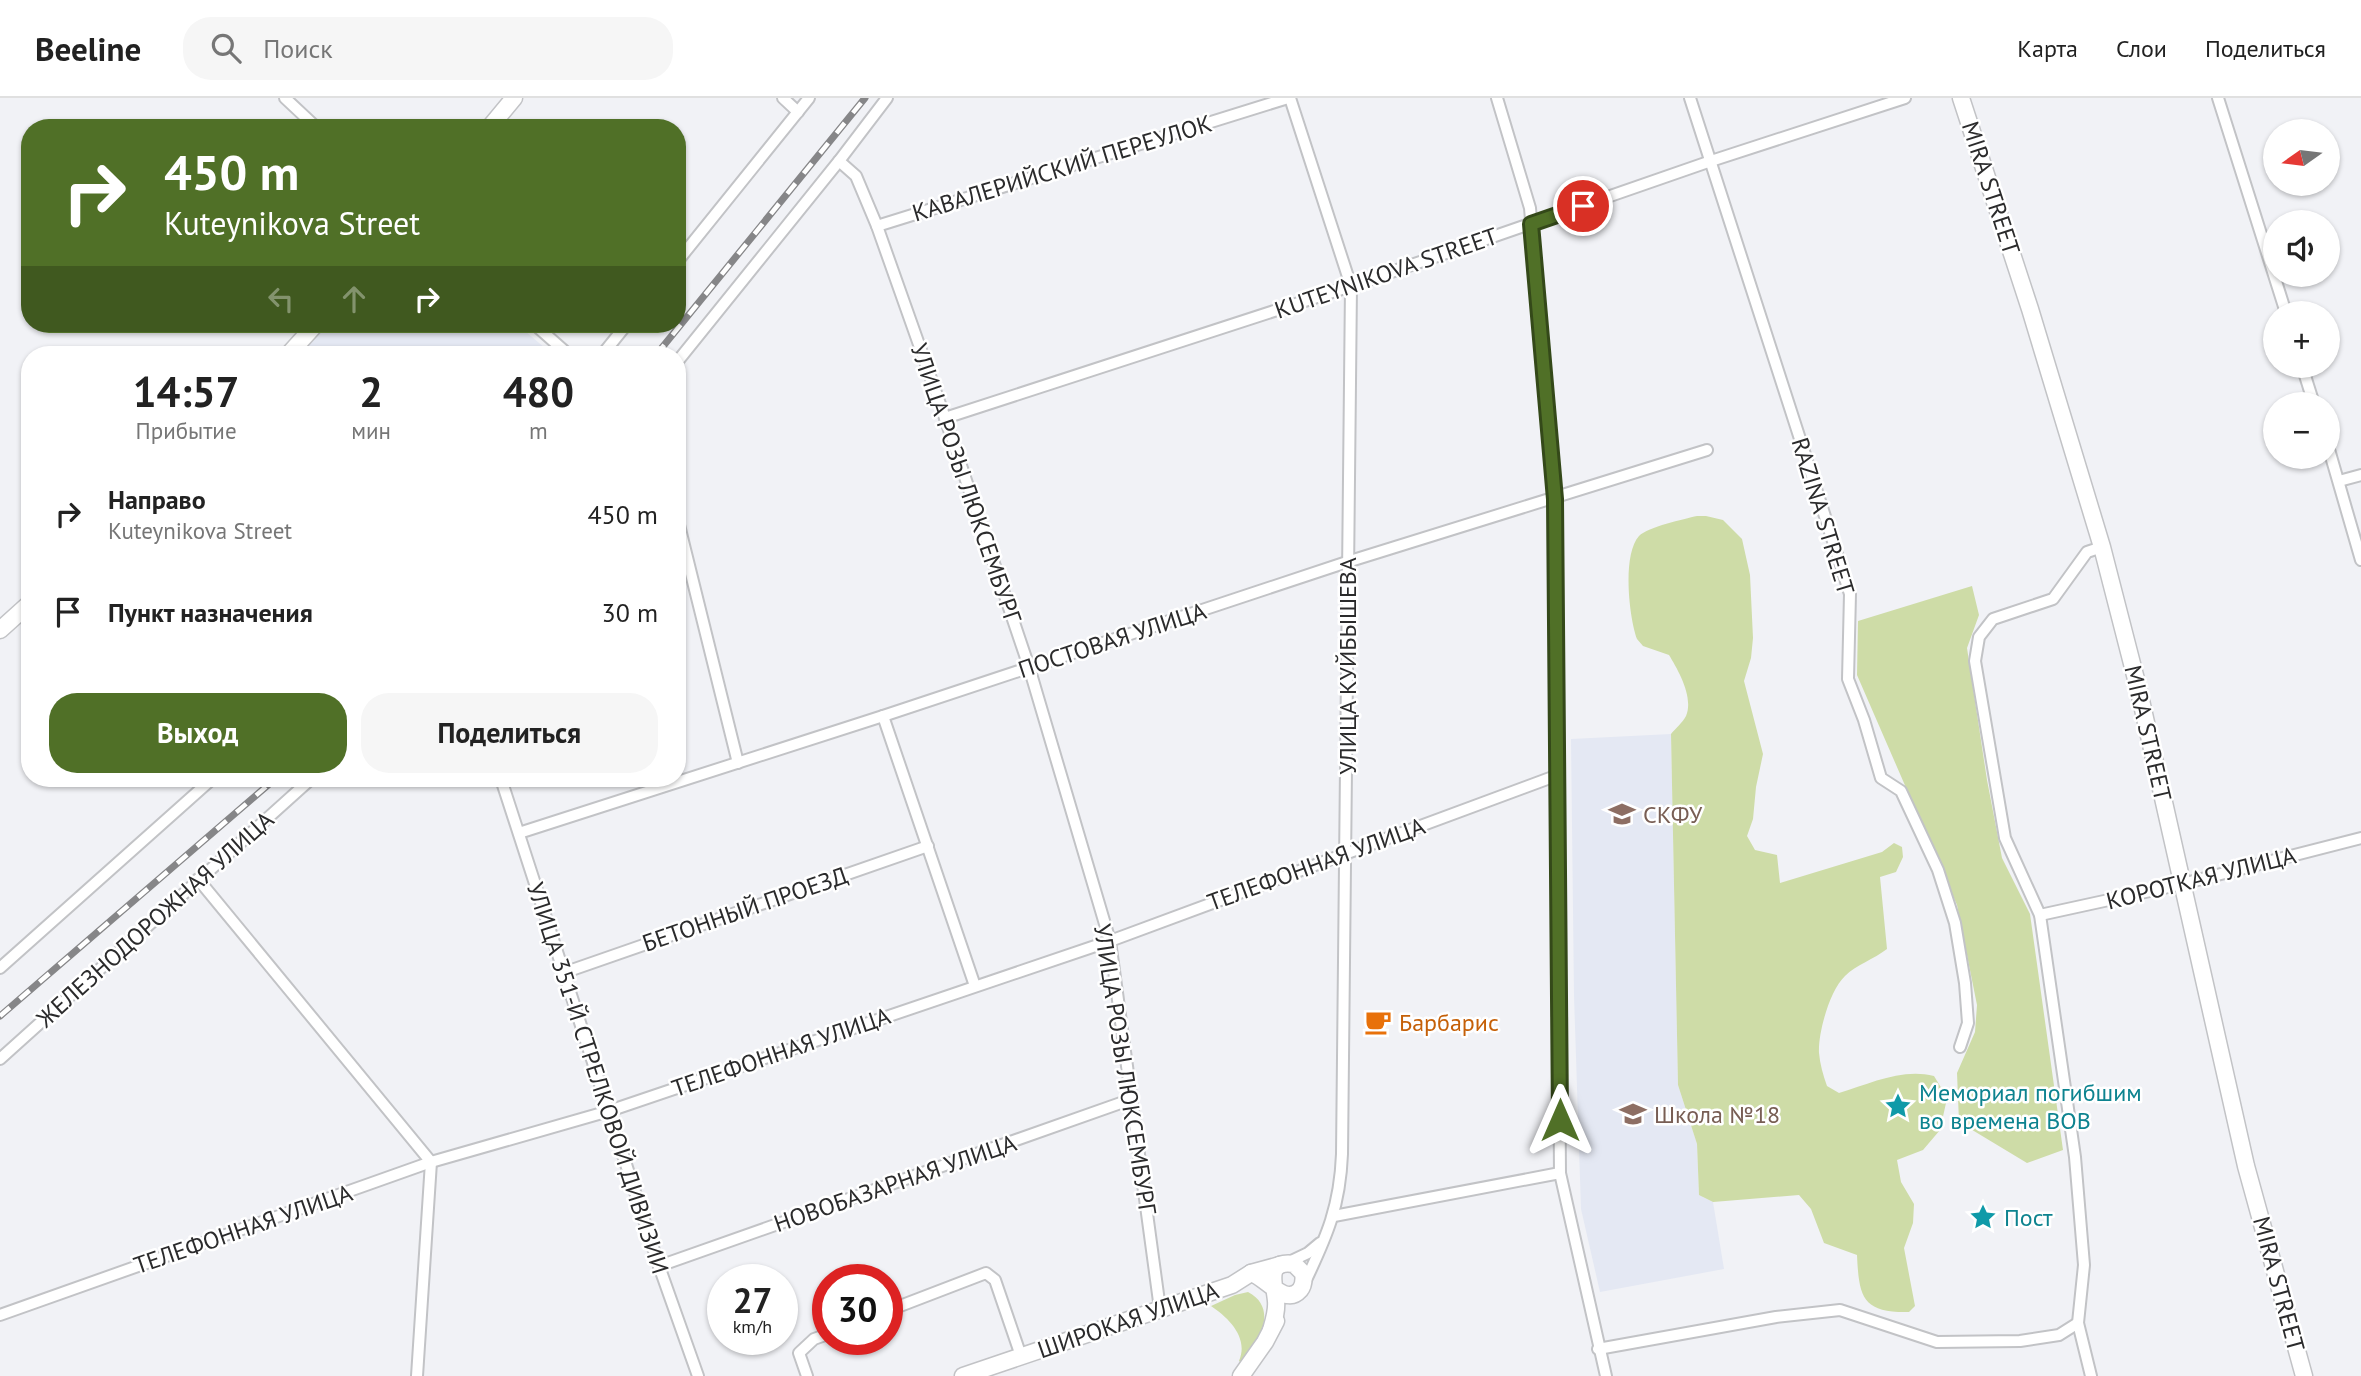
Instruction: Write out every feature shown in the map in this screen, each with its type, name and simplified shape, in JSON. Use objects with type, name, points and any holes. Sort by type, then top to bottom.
[{"type":"main road","points":[[496,119],[514,98]]},
{"type":"main road","name":"MIRA STREET","points":[[1961,98],[2030,309],[2102,547],[2138,687],[2246,1166],[2304,1376]]},
{"type":"main road","points":[[296,346],[308,333]]},
{"type":"main road","points":[[0,630],[21,611]]},
{"type":"main road","points":[[1251,1273],[1260,1275],[1286,1295],[1301,1289],[1303,1273],[1294,1264],[1284,1264]]},
{"type":"main road","name":"ШИРОКАЯ УЛИЦА","points":[[962,1376],[1232,1285],[1251,1273],[1284,1264]]},
{"type":"main road","name":"УЛИЦА КУЙБЫШЕВА","points":[[1271,1330],[1276,1312],[1272,1275],[1284,1264]]},
{"type":"main road","name":"УЛИЦА КУЙБЫШЕВА","points":[[1241,1376],[1301,1289]]},
{"type":"street","points":[[285,98],[307,119]]},
{"type":"street","points":[[783,98],[798,111]]},
{"type":"street","points":[[686,251],[810,98]]},
{"type":"street","points":[[686,351],[887,98]]},
{"type":"street","name":"КАВАЛЕРИЙСКИЙ ПЕРЕУЛОК","points":[[877,226],[1289,98]]},
{"type":"street","name":"УЛИЦА КУЙБЫШЕВА","points":[[1289,98],[1350,286],[1341,1183],[1334,1216],[1301,1289]]},
{"type":"street","points":[[1497,98],[1530,208],[1555,499],[1560,1173],[1606,1376]]},
{"type":"street","name":"RAZINA STREET","points":[[1690,98],[1850,594],[1847,680],[1864,720],[1881,778],[1901,791],[1938,870],[1955,923],[1965,983],[1968,1023],[1960,1047]]},
{"type":"street","name":"KUTEYNIKOVA STREET","points":[[945,418],[1350,286],[1905,98]]},
{"type":"street","points":[[2218,98],[2282,301]]},
{"type":"street","name":"УЛИЦА РОЗЫ ЛЮКСЕМБУРГ","points":[[839,161],[856,176],[877,226],[945,418],[1029,667],[1110,941],[1160,1309]]},
{"type":"street","points":[[544,333],[559,346]]},
{"type":"street","name":"ПОСТОВАЯ УЛИЦА","points":[[686,780],[1347,562],[1707,450]]},
{"type":"street","points":[[2335,469],[2361,560]]},
{"type":"street","points":[[2339,481],[2361,475]]},
{"type":"street","points":[[2091,1376],[2078,1323],[2084,1265],[2075,1157],[2040,915],[2006,838],[1975,661],[1979,637],[1993,619],[2053,599],[2087,552],[2102,547]]},
{"type":"street","points":[[686,553],[738,763]]},
{"type":"street","points":[[883,716],[975,986]]},
{"type":"street","name":"ТЕЛЕФОННАЯ УЛИЦА","points":[[0,1315],[431,1163],[609,1111],[1110,941],[1558,775]]},
{"type":"street","points":[[0,968],[203,787]]},
{"type":"street","name":"ЖЕЛЕЗНОДОРОЖНАЯ УЛИЦА","points":[[0,1059],[302,787]]},
{"type":"street","name":"УЛИЦА 351-Й СТРЕЛКОВОЙ ДИВИЗИИ","points":[[504,787],[659,1266],[698,1376]]},
{"type":"street","name":"ПОСТОВАЯ УЛИЦА","points":[[519,833],[663,787]]},
{"type":"street","name":"КОРОТКАЯ УЛИЦА","points":[[2040,915],[2182,884],[2361,838]]},
{"type":"street","name":"БЕТОННЫЙ ПРОЕЗД","points":[[563,973],[928,846]]},
{"type":"street","points":[[198,879],[431,1163],[416,1376]]},
{"type":"street","name":"НОВОБАЗАРНАЯ УЛИЦА","points":[[659,1266],[1132,1100]]},
{"type":"street","points":[[1334,1216],[1560,1173]]},
{"type":"street","points":[[1284,1264],[1308,1253],[1322,1241]]},
{"type":"street","points":[[903,1305],[986,1273],[995,1280],[1021,1356]]},
{"type":"street","points":[[1598,1349],[1776,1317],[1840,1310],[1937,1342],[2020,1341],[2059,1335],[2078,1323]]},
{"type":"street","points":[[807,1376],[799,1353],[812,1341]]},
{"type":"shaded area","points":[[320,333],[527,333],[543,346],[308,346]]},
{"type":"shaded area","points":[[1671,734],[1678,1085],[1697,1144],[1699,1195],[1713,1202],[1724,1269],[1600,1292],[1581,1209],[1574,996],[1571,739]]},
{"type":"green space","points":[[1697,516],[1723,520],[1742,539],[1750,575],[1753,638],[1751,658],[1744,681],[1763,754],[1753,819],[1747,836],[1755,850],[1777,855],[1780,883],[1882,852],[1894,843],[1902,847],[1903,857],[1896,872],[1880,877],[1887,949],[1845,976],[1834,991],[1826,1012],[1819,1053],[1827,1086],[1839,1093],[1898,1075],[1922,1074],[1934,1076],[1945,1094],[1946,1103],[1940,1130],[1923,1150],[1897,1160],[1901,1182],[1914,1204],[1913,1223],[1904,1248],[1915,1306],[1909,1312],[1881,1309],[1866,1300],[1859,1282],[1857,1255],[1824,1243],[1811,1209],[1799,1195],[1713,1202],[1699,1195],[1697,1144],[1678,1085],[1671,734],[1686,716],[1687,692],[1669,655],[1643,646],[1637,639],[1629,586],[1630,557],[1639,536],[1675,521]]},
{"type":"green space","points":[[1972,586],[1979,615],[1967,648],[1987,780],[2002,858],[2030,914],[2063,1150],[2027,1163],[1959,1122],[1957,1073],[1975,1032],[1977,1005],[1957,905],[1857,675],[1858,621]]},
{"type":"green space","points":[[1248,1292],[1258,1299],[1263,1307],[1264,1317],[1260,1337],[1245,1365],[1239,1361],[1241,1344],[1236,1329],[1211,1306]]},
{"type":"railway","points":[[686,318],[865,98]]},
{"type":"railway","points":[[663,346],[674,333]]},
{"type":"railway","points":[[0,1016],[266,787]]},
{"type":"place","name":"СКФУ","points":[[1622,814]]},
{"type":"place","name":"Барбарис","points":[[1378,1022]]},
{"type":"place","name":"Мемориал погибшим во времена ВОВ","points":[[1898,1106]]},
{"type":"place","name":"Школа №18","points":[[1633,1114]]},
{"type":"place","name":"Пост","points":[[1983,1217]]},
{"type":"route","points":[[1560,1120],[1555,499],[1531,224],[1583,206]]}]
